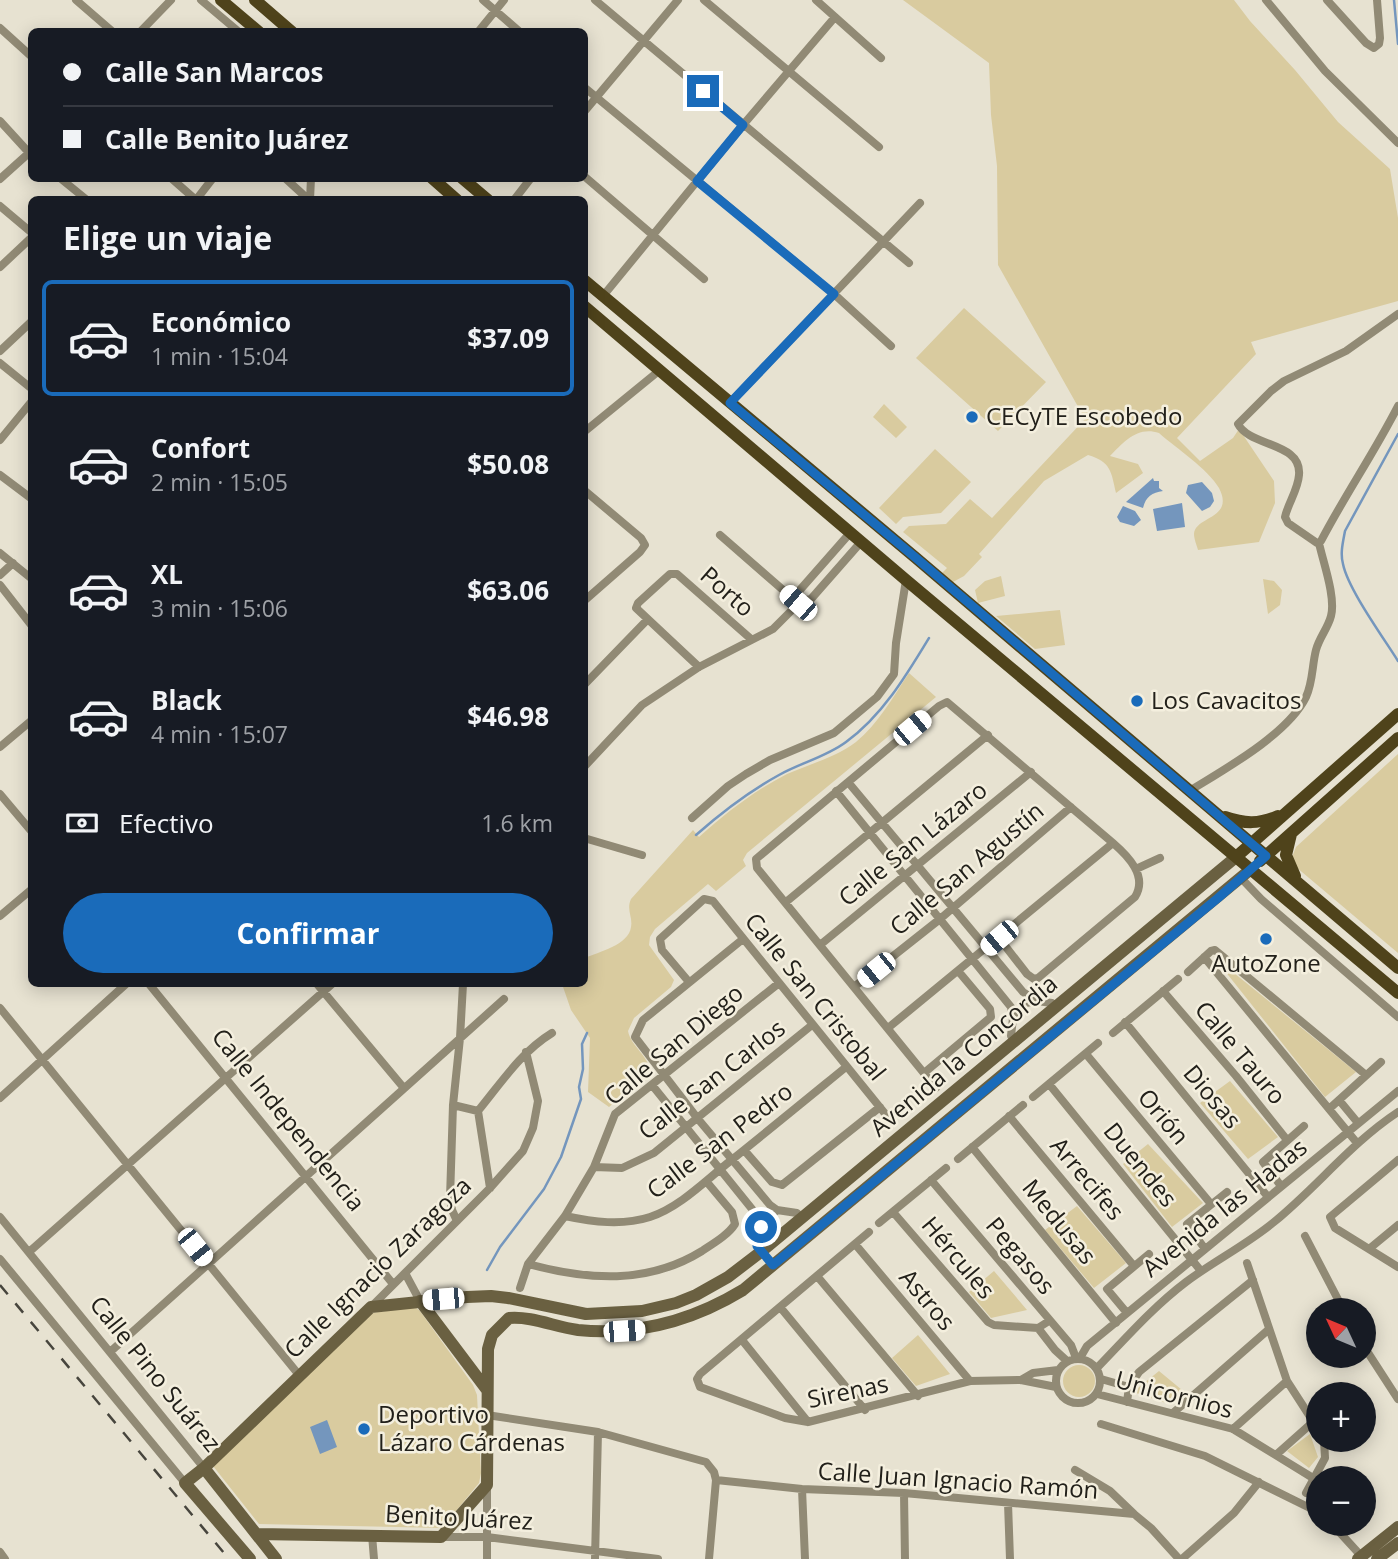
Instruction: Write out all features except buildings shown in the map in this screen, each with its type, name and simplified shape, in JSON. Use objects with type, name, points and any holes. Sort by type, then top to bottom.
[{"type":"main road","points":[[221,0],[254,28]]},
{"type":"main road","points":[[255,0],[287,28]]},
{"type":"main road","points":[[437,182],[452,196]]},
{"type":"main road","points":[[467,182],[483,196]]},
{"type":"main road","points":[[588,283],[1191,790],[1398,968]]},
{"type":"main road","points":[[588,309],[1236,857],[1246,874],[1335,941],[1398,993]]},
{"type":"main road","name":"Avenida la Concordia","points":[[371,1307],[467,1297],[508,1298],[586,1314],[642,1311],[676,1303],[728,1277],[1157,924],[1398,714]]},
{"type":"main road","name":"Avenida la Concordia","points":[[509,1318],[608,1332],[650,1328],[693,1316],[743,1290],[1246,874],[1398,738]]},
{"type":"main road","points":[[1220,816],[1251,823],[1265,822],[1288,812]]},
{"type":"main road","points":[[1291,833],[1286,848],[1287,860],[1301,885]]},
{"type":"main road","points":[[1157,924],[1169,938]]},
{"type":"main road","points":[[1057,1007],[1069,1021]]},
{"type":"main road","points":[[1016,1042],[1027,1055]]},
{"type":"main road","points":[[802,1218],[813,1231]]},
{"type":"main road","points":[[762,1251],[773,1265]]},
{"type":"main road","points":[[441,1536],[487,1485],[489,1342],[495,1330],[509,1318],[508,1298]]},
{"type":"main road","points":[[419,1301],[487,1390]]},
{"type":"main road","name":"Calle Ignacio Zaragoza","points":[[185,1483],[204,1468],[371,1307]]},
{"type":"main road","name":"Calle Pino Suárez","points":[[204,1468],[276,1559]]},
{"type":"main road","name":"Calle Pino Suárez","points":[[185,1483],[250,1559]]},
{"type":"main road","points":[[1361,1558],[1398,1527]]},
{"type":"main road","name":"Benito Juárez","points":[[257,1534],[441,1536]]},
{"type":"main road","points":[[1377,1559],[1398,1543]]},
{"type":"street","points":[[76,0],[108,28]]},
{"type":"street","points":[[144,28],[171,0]]},
{"type":"street","points":[[201,0],[234,28]]},
{"type":"street","points":[[483,0],[515,28]]},
{"type":"street","points":[[481,28],[504,0]]},
{"type":"street","points":[[596,0],[909,263]]},
{"type":"street","points":[[588,107],[678,0]]},
{"type":"street","points":[[704,0],[879,147]]},
{"type":"street","points":[[816,0],[881,58]]},
{"type":"street","points":[[1266,0],[1325,71],[1398,143]]},
{"type":"street","points":[[1327,0],[1371,47],[1377,47],[1380,38],[1377,0]]},
{"type":"street","points":[[603,296],[835,17]]},
{"type":"street","points":[[0,28],[28,53]]},
{"type":"street","points":[[588,90],[834,294],[891,346]]},
{"type":"street","points":[[0,121],[28,151]]},
{"type":"street","points":[[0,179],[28,155]]},
{"type":"street","points":[[588,179],[704,279]]},
{"type":"street","points":[[65,182],[82,196]]},
{"type":"street","points":[[176,182],[192,196]]},
{"type":"street","points":[[198,196],[210,182]]},
{"type":"street","points":[[290,182],[305,196]]},
{"type":"street","points":[[517,196],[528,182]]},
{"type":"street","points":[[730,403],[920,203]]},
{"type":"street","points":[[0,206],[28,231]]},
{"type":"street","points":[[0,267],[28,239]]},
{"type":"street","points":[[1319,542],[1313,542],[1285,521],[1285,513],[1299,479],[1300,471],[1296,461],[1285,451],[1248,436],[1238,423],[1283,381],[1346,351],[1398,314]]},
{"type":"street","points":[[0,351],[28,325]]},
{"type":"street","points":[[0,363],[28,386]]},
{"type":"street","points":[[588,429],[660,370]]},
{"type":"street","points":[[0,440],[28,406]]},
{"type":"street","points":[[1191,790],[1266,740],[1294,714],[1306,698],[1315,652],[1331,616],[1332,604],[1319,542],[1372,456],[1398,406]]},
{"type":"street","points":[[0,475],[28,496]]},
{"type":"street","points":[[588,493],[641,538],[645,545],[588,598]]},
{"type":"street","points":[[800,602],[799,591],[850,533]]},
{"type":"street","points":[[720,535],[800,602]]},
{"type":"street","points":[[588,763],[636,709],[699,667],[781,623],[800,602],[811,600],[861,542]]},
{"type":"street","points":[[0,553],[28,576]]},
{"type":"street","points":[[0,575],[13,563]]},
{"type":"street","name":"Porto","points":[[647,620],[636,608],[638,603],[670,574],[677,574],[751,639]]},
{"type":"street","points":[[812,577],[822,586]]},
{"type":"street","points":[[692,818],[746,774],[770,760],[834,733],[877,697],[894,674],[906,580]]},
{"type":"street","points":[[0,585],[28,620]]},
{"type":"street","points":[[588,681],[647,620],[699,667]]},
{"type":"street","points":[[936,1088],[757,867],[755,861],[944,703],[952,706],[1031,772],[1129,857],[1136,869],[1139,889],[1135,897],[1038,978],[1027,974],[999,938]]},
{"type":"street","points":[[0,747],[28,723]]},
{"type":"street","points":[[786,902],[988,736]]},
{"type":"street","name":"Calle San Lázaro","points":[[820,945],[1031,772]]},
{"type":"street","points":[[848,782],[1025,995],[1037,1001]]},
{"type":"street","points":[[836,792],[1011,1007],[1011,1036],[1016,1042]]},
{"type":"street","points":[[0,793],[28,827]]},
{"type":"street","name":"Calle San Agustín","points":[[854,988],[1071,807]]},
{"type":"street","points":[[588,839],[642,855]]},
{"type":"street","points":[[888,1028],[1113,843]]},
{"type":"street","points":[[1136,869],[1160,858]]},
{"type":"street","points":[[1246,874],[1261,899],[1398,1017]]},
{"type":"street","points":[[0,916],[28,892]]},
{"type":"street","name":"Calle San Cristobal","points":[[689,982],[659,943],[663,934],[704,899],[708,899],[713,901],[891,1121]]},
{"type":"street","points":[[743,939],[643,1020],[636,1031],[636,1040],[757,1190],[777,1210],[797,1213],[802,1218]]},
{"type":"street","points":[[1324,954],[1335,941]]},
{"type":"street","points":[[1188,972],[1215,950],[1366,1075]]},
{"type":"street","points":[[1204,957],[1357,1143]]},
{"type":"street","points":[[924,1073],[991,1017],[990,1009],[959,972]]},
{"type":"street","points":[[1113,1032],[1178,979]]},
{"type":"street","points":[[999,992],[1013,981]]},
{"type":"street","name":"Calle San Diego","points":[[520,1287],[528,1264],[565,1216],[594,1167],[615,1114],[779,983]]},
{"type":"street","points":[[0,1098],[124,987]]},
{"type":"street","name":"Calle Independencia","points":[[151,987],[393,1284]]},
{"type":"street","points":[[29,1252],[226,1077],[320,987],[404,1087]]},
{"type":"street","points":[[457,1221],[450,1198],[453,1105],[463,987]]},
{"type":"street","name":"Calle Tauro","points":[[1163,991],[1287,1140]]},
{"type":"street","points":[[110,1352],[504,999]]},
{"type":"street","points":[[1013,1018],[1026,1003],[1037,1001],[1052,1003],[1057,1007]]},
{"type":"street","points":[[0,1008],[299,1375]]},
{"type":"street","name":"Diosas","points":[[1125,1022],[1268,1197]]},
{"type":"street","name":"Calle San Carlos","points":[[594,1167],[612,1169],[633,1164],[654,1153],[812,1025]]},
{"type":"street","points":[[491,1188],[478,1111],[526,1052],[552,1033]]},
{"type":"street","points":[[1033,1097],[1098,1044]]},
{"type":"street","name":"Calle Ignacio Zaragoza","points":[[371,1307],[518,1158],[533,1128],[538,1101],[526,1052]]},
{"type":"street","name":"Orión","points":[[1086,1054],[1211,1204]]},
{"type":"street","points":[[1329,1109],[1381,1062]]},
{"type":"street","name":"Calle San Pedro","points":[[565,1216],[607,1223],[650,1217],[675,1204],[846,1067]]},
{"type":"street","name":"Duendes","points":[[1049,1084],[1201,1271]]},
{"type":"street","points":[[652,1085],[756,1215],[761,1227]]},
{"type":"street","name":"Avenida las Hadas","points":[[1058,1370],[1398,1091]]},
{"type":"street","points":[[1339,1100],[1358,1123]]},
{"type":"street","points":[[453,1105],[478,1111]]},
{"type":"street","points":[[958,1159],[1023,1105]]},
{"type":"street","points":[[744,1150],[772,1182],[782,1185],[880,1107]]},
{"type":"street","name":"Avenida las Hadas","points":[[1097,1368],[1150,1313],[1201,1271],[1240,1248],[1273,1223],[1357,1143],[1398,1112]]},
{"type":"street","name":"Arrecifes","points":[[1009,1116],[1134,1266]]},
{"type":"street","points":[[1281,1186],[1263,1162],[1304,1126]]},
{"type":"street","name":"Medusas","points":[[972,1147],[1116,1323]]},
{"type":"street","points":[[1398,1160],[1332,1214],[1331,1221],[1335,1228],[1398,1267]]},
{"type":"street","points":[[879,1223],[946,1168]]},
{"type":"street","points":[[732,1185],[744,1175]]},
{"type":"street","name":"Pegasos","points":[[932,1180],[1073,1348],[1074,1359]]},
{"type":"street","points":[[528,1264],[559,1272],[612,1278],[632,1277],[660,1270],[691,1258],[716,1242],[736,1224],[733,1212],[706,1181]]},
{"type":"street","points":[[745,1201],[757,1190]]},
{"type":"street","points":[[1205,1249],[1187,1224],[1227,1192]]},
{"type":"street","points":[[762,1251],[757,1246],[761,1227],[777,1210]]},
{"type":"street","name":"Hércules","points":[[892,1212],[988,1322],[993,1325],[1038,1328]]},
{"type":"street","name":"Calle Pino Suárez","points":[[0,1217],[204,1468]]},
{"type":"street","points":[[1368,1249],[1398,1225]]},
{"type":"street","points":[[808,1422],[742,1340],[870,1232]]},
{"type":"street","points":[[1305,1236],[1337,1298]]},
{"type":"street","name":"Astros","points":[[855,1244],[970,1381]]},
{"type":"street","points":[[1128,1313],[1107,1289],[1149,1254]]},
{"type":"street","name":"Calle Pino Suárez","points":[[0,1259],[185,1483]]},
{"type":"street","points":[[1247,1263],[1287,1381],[1306,1410]]},
{"type":"street","points":[[405,1273],[419,1301]]},
{"type":"street","points":[[817,1276],[918,1396]]},
{"type":"street","points":[[1127,1402],[1129,1387],[1139,1372],[1253,1280]]},
{"type":"street","points":[[780,1307],[864,1410]]},
{"type":"street","points":[[1049,1321],[1038,1328],[1055,1350],[1074,1359],[1093,1363],[1097,1368],[1101,1379],[1097,1394],[1080,1403],[1069,1402],[1061,1396],[1056,1387],[1058,1370]]},
{"type":"street","points":[[1173,1413],[1268,1330]]},
{"type":"street","name":"Sirenas","points":[[742,1340],[700,1374],[698,1383],[705,1390],[785,1418],[808,1422],[864,1410],[970,1381],[1021,1380],[1056,1387]]},
{"type":"street","points":[[1376,1367],[1398,1399]]},
{"type":"street","name":"Sirenas","points":[[1021,1380],[1033,1373],[1058,1370]]},
{"type":"street","points":[[1101,1379],[1129,1387]]},
{"type":"street","points":[[1233,1429],[1287,1381]]},
{"type":"street","name":"Unicornios","points":[[1097,1394],[1233,1429],[1306,1473]]},
{"type":"street","points":[[487,1415],[598,1432],[706,1462],[715,1472],[716,1480],[709,1559]]},
{"type":"street","points":[[1101,1424],[1188,1450],[1306,1506]]},
{"type":"street","points":[[595,1555],[598,1432]]},
{"type":"street","points":[[1277,1454],[1306,1432]]},
{"type":"street","points":[[1075,1470],[1110,1491],[1180,1559],[1234,1513],[1259,1482]]},
{"type":"street","name":"Calle Juan Ignacio Ramón","points":[[716,1480],[802,1489],[904,1493],[1134,1514]]},
{"type":"street","points":[[487,1485],[487,1559]]},
{"type":"street","points":[[802,1489],[804,1559]]},
{"type":"street","points":[[904,1493],[905,1559]]},
{"type":"street","points":[[1008,1503],[1010,1559]]},
{"type":"street","points":[[372,1535],[374,1559]]},
{"type":"street","name":"Benito Juárez","points":[[441,1536],[487,1536],[595,1555],[658,1559]]},
{"type":"street","points":[[1342,1536],[1361,1558]]},
{"type":"street","points":[[0,1552],[5,1559]]},
{"type":"shaded area","points":[[903,0],[1234,0],[1338,122],[1390,169],[1398,218],[1398,301],[1251,342],[1256,354],[1177,438],[1200,461],[1233,438],[1239,429],[1274,481],[1275,503],[1259,542],[1198,550],[1194,534],[1196,528],[1218,511],[1223,498],[1214,481],[1191,459],[1159,433],[1151,431],[1132,437],[1110,456],[1138,464],[1143,473],[1116,493],[1109,468],[1088,455],[1044,481],[979,554],[982,557],[964,576],[953,582],[942,573],[947,568],[903,532],[909,526],[946,524],[970,499],[992,518],[1085,419],[998,265],[997,166],[989,63]]},
{"type":"shaded area","points":[[964,308],[1046,382],[998,431],[916,358]]},
{"type":"shaded area","points":[[884,404],[907,427],[896,438],[873,417]]},
{"type":"shaded area","points":[[935,449],[971,482],[941,513],[903,517],[896,524],[879,508]]},
{"type":"shaded area","points":[[1001,576],[1005,596],[978,603],[975,590],[985,581]]},
{"type":"shaded area","points":[[1263,579],[1274,581],[1282,590],[1280,605],[1268,614]]},
{"type":"shaded area","points":[[1060,610],[1065,645],[1035,649],[996,616]]},
{"type":"shaded area","points":[[909,673],[936,697],[747,853],[743,860],[746,866],[716,891],[708,884],[655,929],[649,945],[674,980],[671,987],[634,1018],[628,1031],[647,1062],[650,1073],[609,1107],[588,1092],[590,1038],[571,1010],[563,987],[588,987],[588,957],[625,939],[631,927],[631,899],[693,830],[699,837],[763,788],[856,742],[891,701]]},
{"type":"shaded area","points":[[1398,754],[1398,953],[1296,867],[1292,857],[1296,847]]},
{"type":"shaded area","points":[[1213,956],[1356,1072],[1325,1097]]},
{"type":"shaded area","points":[[1230,1081],[1278,1137],[1248,1159],[1200,1103]]},
{"type":"shaded area","points":[[1148,1144],[1203,1203],[1172,1227],[1123,1164]]},
{"type":"shaded area","points":[[1077,1206],[1126,1263],[1094,1288],[1045,1230]]},
{"type":"shaded area","points":[[994,1271],[1027,1310],[991,1318],[969,1292]]},
{"type":"shaded area","name":"Deportivo Lázaro Cárdenas","points":[[415,1307],[473,1385],[477,1395],[481,1473],[479,1483],[442,1528],[259,1524],[213,1466],[371,1313]]},
{"type":"shaded area","points":[[918,1335],[950,1374],[916,1386],[892,1358]]},
{"type":"shaded area","points":[[1079,1365],[1090,1370],[1095,1381],[1090,1392],[1079,1397],[1068,1392],[1063,1381],[1068,1370]]},
{"type":"shaded area","points":[[1159,1371],[1182,1390],[1166,1403],[1133,1392]]},
{"type":"shaded area","points":[[1306,1437],[1306,1452],[1316,1452],[1318,1457],[1311,1466],[1306,1466],[1287,1451]]},
{"type":"water","points":[[1153,478],[1154,481],[1159,481],[1159,488],[1163,491],[1150,496],[1143,508],[1126,502]]},
{"type":"water","points":[[1202,482],[1212,493],[1214,501],[1202,511],[1186,493],[1188,485]]},
{"type":"water","points":[[1182,503],[1185,527],[1157,531],[1153,509]]},
{"type":"water","points":[[1123,506],[1135,511],[1141,520],[1134,526],[1120,522],[1117,517]]},
{"type":"water","points":[[327,1420],[337,1447],[320,1454],[310,1427]]},
{"type":"waterway","points":[[1394,0],[1398,44]]},
{"type":"waterway","points":[[1398,434],[1345,531],[1342,548],[1346,574],[1398,661]]},
{"type":"waterway","points":[[696,835],[757,788],[830,752],[859,732],[892,694],[929,638]]},
{"type":"waterway","points":[[487,1270],[500,1247],[544,1189],[561,1157],[581,1099],[579,1087],[583,1069],[582,1044],[587,1033]]},
{"type":"railway","points":[[0,1285],[229,1559]]},
{"type":"place","name":"CECyTE Escobedo","points":[[972,417]]},
{"type":"place","name":"Los Cavacitos","points":[[1137,701]]},
{"type":"place","name":"AutoZone","points":[[1266,939]]},
{"type":"place","name":"Deportivo Lázaro Cárdenas","points":[[364,1429]]},
{"type":"route","points":[[703,91],[743,125],[697,181],[834,294],[730,403],[1266,856],[773,1265],[757,1246],[761,1227]]}]
